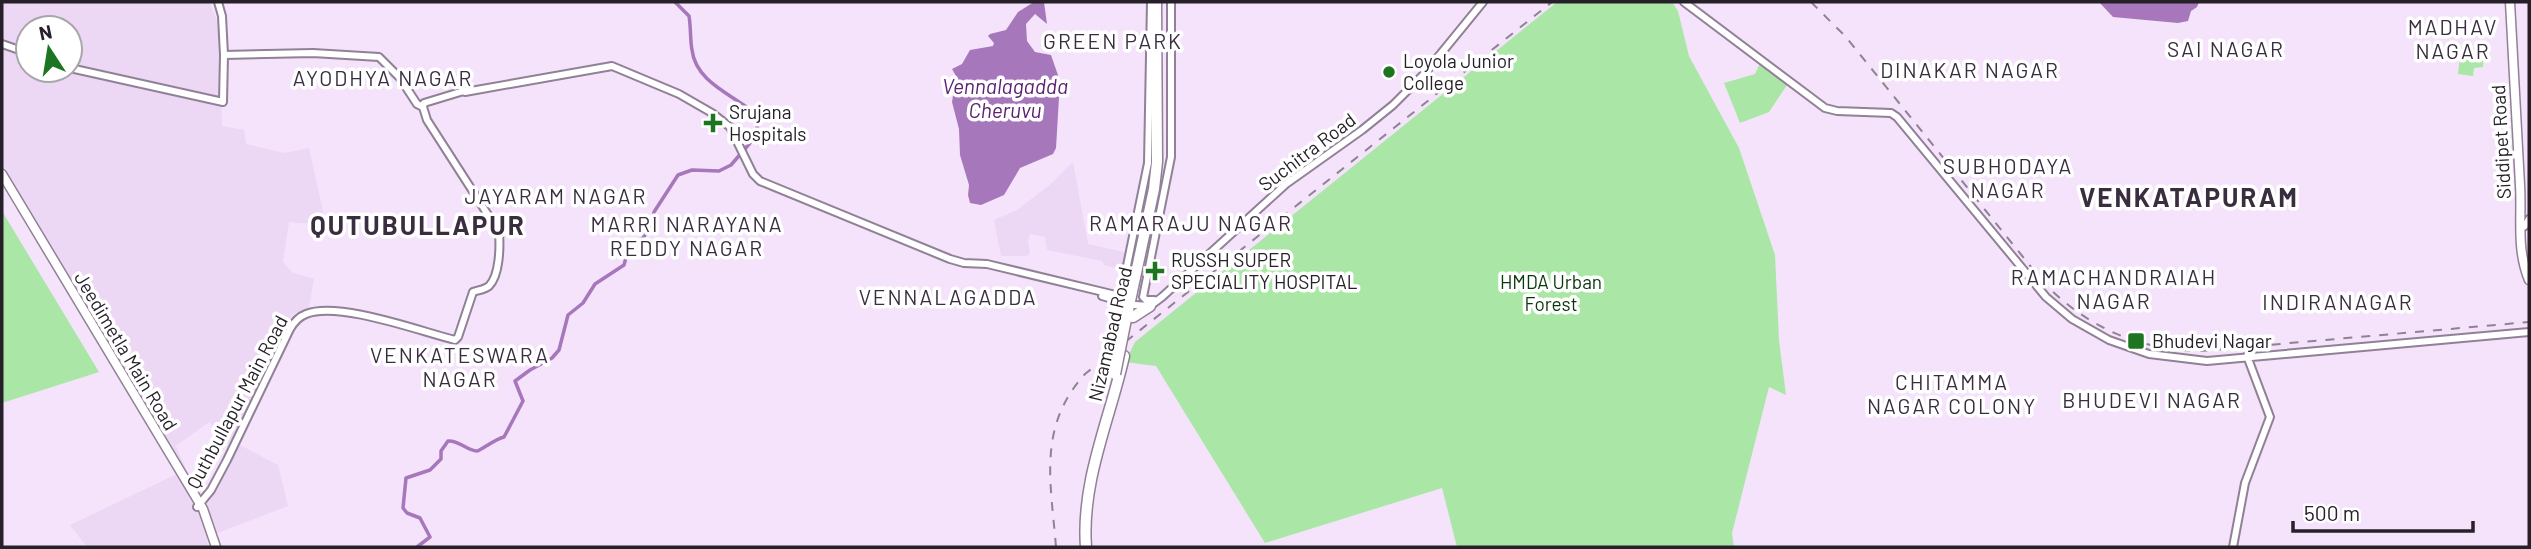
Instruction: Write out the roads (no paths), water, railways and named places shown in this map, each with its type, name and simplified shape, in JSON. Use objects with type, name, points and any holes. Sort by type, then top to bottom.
[{"type":"highway","name":"Nizamabad Road","points":[[1138,259],[1161,175],[1159,2]]},
{"type":"highway","name":"Nizamabad Road","points":[[1089,475],[1127,329],[1156,174],[1153,116],[1159,43]]},
{"type":"highway","points":[[1149,154],[1156,174]]},
{"type":"highway","name":"Nizamabad Road","points":[[1084,547],[1081,504],[1124,356],[1127,329],[1133,317],[1133,302]]},
{"type":"highway","points":[[1133,317],[1152,303]]},
{"type":"main road","points":[[84,73],[223,102],[224,55],[222,16],[218,2]]},
{"type":"main road","name":"Nizamabad Road","points":[[1138,259],[1153,116],[1150,2]]},
{"type":"main road","name":"Nizamabad Road","points":[[1152,303],[1143,297],[1171,157],[1171,2]]},
{"type":"main road","name":"Suchitra Road","points":[[1152,303],[1175,286],[1286,184],[1414,85],[1481,2]]},
{"type":"main road","points":[[1684,2],[1825,108],[1891,113],[1897,117],[2046,297],[2058,309],[2109,340],[2149,354],[2207,361],[2529,332]]},
{"type":"main road","name":"Siddipet Road","points":[[2512,2],[2524,223],[2523,254],[2529,273]]},
{"type":"main road","points":[[224,55],[313,53],[379,57],[394,71],[417,104],[423,107],[424,103],[465,92],[612,66],[689,99],[730,127],[757,179],[955,260],[983,264],[1102,293],[1127,296],[1138,259]]},
{"type":"main road","name":"Quthbullapur Main Road","points":[[200,508],[295,327],[302,319],[312,315],[345,312],[455,340],[473,292],[484,289],[492,282],[500,244],[497,229],[427,120],[423,107]]},
{"type":"main road","name":"Jeedimetla Main Road","points":[[2,174],[200,508],[215,547]]},
{"type":"main road","name":"Jeedimetla Main Road","points":[[2,181],[200,508]]},
{"type":"main road","name":"Siddipet Road","points":[[2524,223],[2521,257],[2529,280]]},
{"type":"main road","points":[[1122,290],[1138,259]]},
{"type":"main road","points":[[983,264],[1133,302],[1152,303]]},
{"type":"main road","points":[[2233,547],[2245,484],[2270,417],[2247,356]]},
{"type":"water","name":"Vennalagadda Cheruvu","points":[[1034,2],[1044,2],[1047,24],[1035,14],[1026,24],[1027,41],[1035,52],[1051,55],[1060,81],[1056,148],[1053,154],[1020,168],[1004,195],[981,205],[970,203],[969,185],[960,155],[959,129],[952,102],[956,76],[952,69],[962,64],[970,50],[993,46],[994,43],[988,36],[1006,30],[1018,12]]},
{"type":"water","points":[[2099,2],[2199,2],[2191,11],[2188,21],[2178,23],[2113,17]]},
{"type":"waterway","points":[[417,547],[430,537],[420,518],[407,513],[403,508],[406,478],[430,470],[441,459],[441,451],[448,441],[477,451],[504,437],[523,401],[515,381],[552,358],[559,350],[568,315],[583,303],[595,284],[624,265],[628,250],[632,244],[643,238],[652,224],[654,212],[678,175],[692,170],[719,171],[731,165],[756,136],[758,116],[709,81],[701,72],[692,50],[689,16],[675,2]]},
{"type":"railway","points":[[1056,547],[1050,478],[1053,435],[1070,394],[1085,374],[1552,2]]},
{"type":"railway","points":[[1811,2],[1846,37],[2044,283],[2078,312],[2115,333],[2156,346],[2200,351],[2529,322]]},
{"type":"place","name":"Loyola Junior College","points":[[1389,72]]},
{"type":"place","name":"Srujana Hospitals","points":[[713,123]]},
{"type":"place","name":"RUSSH SUPER SPECIALITY HOSPITAL","points":[[1155,271]]},
{"type":"place","name":"Bhudevi Nagar","points":[[2136,341]]},
{"type":"district","name":"MADHAV NAGAR","points":[[2453,40]]},
{"type":"district","name":"GREEN PARK","points":[[1113,42]]},
{"type":"district","name":"SAI NAGAR","points":[[2226,50]]},
{"type":"district","name":"DINAKAR NAGAR","points":[[1970,71]]},
{"type":"district","name":"AYODHYA NAGAR","points":[[383,79]]},
{"type":"district","name":"SUBHODAYA NAGAR","points":[[2008,179]]},
{"type":"district","name":"JAYARAM NAGAR","points":[[556,197]]},
{"type":"district","name":"VENKATAPURAM","points":[[2189,198]]},
{"type":"district","name":"RAMARAJU NAGAR","points":[[1191,224]]},
{"type":"district","name":"QUTUBULLAPUR","points":[[418,226]]},
{"type":"district","name":"MARRI NARAYANA REDDY NAGAR","points":[[687,237]]},
{"type":"district","name":"RAMACHANDRAIAH NAGAR","points":[[2114,290]]},
{"type":"district","name":"VENNALAGADDA","points":[[948,298]]},
{"type":"district","name":"INDIRANAGAR","points":[[2338,303]]},
{"type":"district","name":"VENKATESWARA NAGAR","points":[[460,368]]},
{"type":"district","name":"CHITAMMA NAGAR COLONY","points":[[1952,395]]},
{"type":"district","name":"BHUDEVI NAGAR","points":[[2152,401]]},
{"type":"park label","name":"HMDA Urban Forest","points":[[1551,293]]}]
